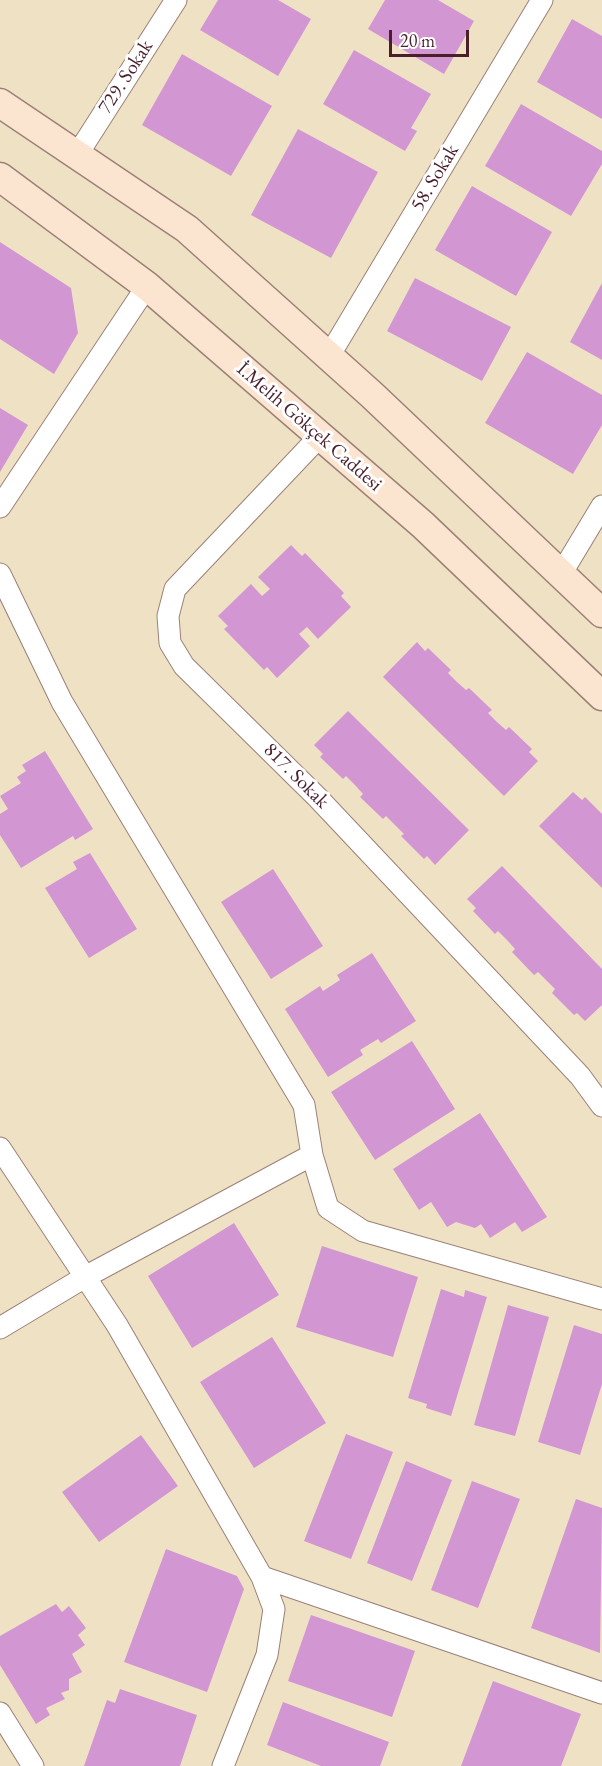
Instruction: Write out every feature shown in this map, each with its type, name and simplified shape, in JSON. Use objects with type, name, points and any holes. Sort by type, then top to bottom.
[{"type":"main road","points":[[0,103],[187,229],[329,356],[602,613]]},
{"type":"main road","name":"İ.Melih Gökçek Caddesi","points":[[0,177],[147,286],[321,436],[423,525],[602,696]]},
{"type":"street","name":"729. Sokak","points":[[76,155],[176,0]]},
{"type":"street","name":"58. Sokak","points":[[329,356],[542,0]]},
{"type":"street","points":[[0,507],[147,286]]},
{"type":"street","name":"817. Sokak","points":[[321,436],[175,589],[168,616],[170,643],[184,666],[318,798],[580,1076],[602,1106]]},
{"type":"street","points":[[561,574],[602,506]]},
{"type":"street","points":[[0,574],[62,702],[304,1105],[312,1155],[328,1208],[363,1231],[602,1299]]},
{"type":"street","points":[[0,1148],[117,1325],[262,1577],[274,1609],[267,1655],[223,1766]]},
{"type":"street","points":[[0,1328],[85,1277],[312,1155]]},
{"type":"street","points":[[262,1577],[602,1693]]},
{"type":"street","points":[[0,1713],[33,1766]]},
{"type":"building","points":[[218,0],[278,0],[311,19],[278,76],[200,30]]},
{"type":"building","points":[[385,0],[438,0],[474,21],[444,74],[368,29]]},
{"type":"building","points":[[572,19],[602,36],[602,119],[537,82]]},
{"type":"building","points":[[354,50],[431,94],[411,128],[417,131],[405,151],[323,104]]},
{"type":"building","points":[[182,54],[272,106],[231,176],[142,125]]},
{"type":"building","points":[[521,104],[602,151],[602,164],[571,216],[485,166]]},
{"type":"building","points":[[298,129],[378,172],[331,258],[251,215]]},
{"type":"building","points":[[472,186],[552,232],[516,296],[435,250]]},
{"type":"building","points":[[0,242],[71,288],[78,333],[54,374],[0,339]]},
{"type":"building","points":[[415,278],[511,327],[482,381],[387,331]]},
{"type":"building","points":[[602,283],[602,360],[570,342]]},
{"type":"building","points":[[527,352],[602,395],[602,425],[573,474],[485,423]]},
{"type":"building","points":[[0,408],[28,425],[0,472]]},
{"type":"building","points":[[291,545],[302,556],[305,553],[344,593],[341,596],[351,607],[318,639],[307,627],[299,634],[310,646],[277,678],[267,667],[264,670],[224,629],[228,626],[218,616],[251,584],[262,596],[270,589],[258,577]]},
{"type":"building","points":[[417,642],[425,651],[428,648],[451,670],[448,673],[457,682],[466,690],[469,688],[492,710],[488,713],[497,722],[506,730],[509,727],[532,749],[529,752],[538,761],[504,796],[383,677]]},
{"type":"building","points":[[348,711],[469,830],[435,865],[427,856],[424,859],[401,836],[404,834],[386,816],[383,819],[360,797],[363,794],[346,776],[343,779],[320,757],[323,754],[314,745]]},
{"type":"building","points":[[45,751],[93,829],[75,840],[73,836],[21,868],[0,835],[0,814],[8,809],[0,796],[21,783],[17,777],[26,771],[22,765]]},
{"type":"building","points":[[573,792],[582,800],[585,797],[602,814],[602,888],[539,826]]},
{"type":"building","points":[[90,853],[137,929],[89,958],[45,888],[77,869],[73,862]]},
{"type":"building","points":[[502,866],[602,969],[602,1005],[585,1021],[577,1013],[574,1015],[552,993],[555,989],[538,972],[534,975],[512,952],[515,949],[507,940],[498,931],[495,934],[473,911],[476,908],[467,899]]},
{"type":"building","points":[[273,869],[323,946],[271,979],[221,902]]},
{"type":"building","points":[[372,953],[416,1021],[381,1043],[378,1039],[360,1050],[363,1055],[328,1077],[285,1009],[320,986],[323,991],[340,980],[337,975]]},
{"type":"building","points":[[412,1041],[455,1109],[375,1160],[331,1092]]},
{"type":"building","points":[[480,1113],[547,1217],[522,1232],[515,1222],[490,1238],[481,1224],[475,1228],[456,1222],[447,1227],[431,1202],[419,1210],[393,1169]]},
{"type":"building","points":[[234,1223],[279,1295],[192,1348],[148,1276]]},
{"type":"building","points":[[322,1246],[418,1277],[393,1357],[296,1327]]},
{"type":"building","points":[[441,1289],[464,1297],[465,1290],[487,1297],[451,1416],[426,1408],[427,1404],[408,1398]]},
{"type":"building","points":[[508,1305],[549,1317],[515,1436],[474,1425]]},
{"type":"building","points":[[574,1325],[602,1334],[602,1384],[580,1455],[538,1442]]},
{"type":"building","points":[[272,1337],[326,1423],[254,1468],[200,1382]]},
{"type":"building","points":[[346,1434],[393,1452],[351,1559],[304,1541]]},
{"type":"building","points":[[141,1435],[178,1486],[99,1542],[62,1492]]},
{"type":"building","points":[[406,1461],[452,1480],[412,1581],[367,1563]]},
{"type":"building","points":[[472,1481],[520,1499],[478,1608],[431,1590]]},
{"type":"building","points":[[576,1499],[602,1508],[600,1653],[531,1628]]},
{"type":"building","points":[[166,1549],[237,1576],[244,1589],[207,1692],[124,1662]]},
{"type":"building","points":[[56,1604],[62,1612],[69,1606],[86,1628],[78,1635],[85,1645],[72,1654],[82,1672],[69,1679],[69,1690],[61,1693],[65,1699],[46,1708],[50,1715],[36,1724],[0,1665],[0,1636]]},
{"type":"building","points":[[311,1615],[415,1651],[392,1717],[288,1681]]},
{"type":"building","points":[[493,1681],[581,1714],[561,1766],[461,1766]]},
{"type":"building","points":[[120,1689],[197,1715],[180,1766],[84,1766],[107,1700],[115,1703]]},
{"type":"building","points":[[283,1702],[389,1742],[380,1766],[321,1766],[267,1745]]}]
